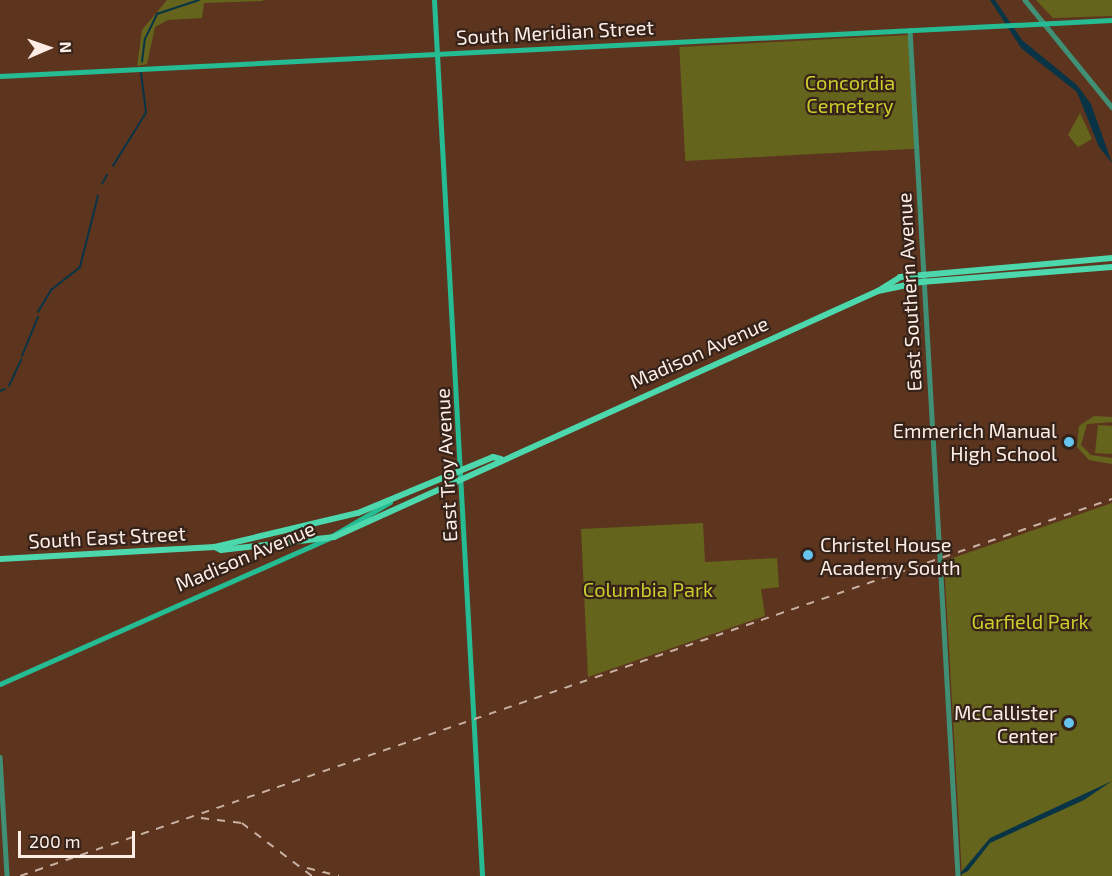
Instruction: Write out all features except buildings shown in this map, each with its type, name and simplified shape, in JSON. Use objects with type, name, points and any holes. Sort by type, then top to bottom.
[{"type":"main road","name":"East Troy Avenue","points":[[434,0],[462,471],[482,876]]},
{"type":"main road","name":"South Meridian Street","points":[[0,76],[1112,20]]},
{"type":"main road","name":"Madison Avenue","points":[[340,535],[462,480],[501,459],[878,291],[893,280],[923,273],[1112,258]]},
{"type":"main road","name":"Madison Avenue","points":[[878,291],[924,282],[1112,267]]},
{"type":"main road","name":"Madison Avenue","points":[[0,684],[327,539],[390,502],[493,457],[501,459]]},
{"type":"main road","name":"South East Street","points":[[0,559],[215,547],[314,526],[390,502]]},
{"type":"main road","name":"South East Street","points":[[215,547],[221,550],[327,539],[340,535]]},
{"type":"street","points":[[1025,0],[1112,107]]},
{"type":"street","name":"East Southern Avenue","points":[[910,30],[957,875]]},
{"type":"street","points":[[0,757],[7,876]]},
{"type":"green space","points":[[167,0],[263,1],[204,3],[202,18],[168,20],[155,27],[147,64],[137,66],[142,30]]},
{"type":"green space","points":[[1036,0],[1112,0],[1112,16],[1053,18]]},
{"type":"green space","name":"Concordia Cemetery","points":[[909,35],[915,149],[685,161],[679,47]]},
{"type":"green space","points":[[1080,113],[1092,139],[1078,147],[1068,135]]},
{"type":"green space","points":[[1094,416],[1112,417],[1112,422],[1087,424],[1081,445],[1091,455],[1112,458],[1112,464],[1089,460],[1077,447],[1079,426]]},
{"type":"green space","points":[[1098,425],[1112,426],[1112,454],[1095,453]]},
{"type":"green space","name":"Garfield Park","points":[[1112,503],[1112,876],[962,876],[944,561]]},
{"type":"green space","name":"Columbia Park","points":[[703,523],[705,562],[777,558],[779,587],[761,589],[765,616],[588,677],[581,529]]},
{"type":"water","points":[[990,0],[995,0],[1022,40],[1077,85],[1091,104],[1112,163],[1099,147],[1077,92],[1021,48]]},
{"type":"water","points":[[1112,781],[1084,800],[990,843],[968,871],[958,876],[990,838]]},
{"type":"waterway","points":[[142,62],[145,39],[157,14],[199,0]]},
{"type":"waterway","points":[[113,166],[146,113],[141,73]]},
{"type":"waterway","points":[[102,184],[107,175]]},
{"type":"waterway","points":[[38,312],[51,290],[80,267],[98,196]]},
{"type":"waterway","points":[[22,356],[38,317]]},
{"type":"waterway","points":[[9,386],[21,360]]},
{"type":"waterway","points":[[0,391],[5,389]]},
{"type":"railway","points":[[20,876],[1112,499]]},
{"type":"railway","points":[[201,818],[242,823],[312,876]]},
{"type":"railway","points":[[307,868],[339,876]]},
{"type":"place","name":"Emmerich Manual High School","points":[[1069,442]]},
{"type":"place","name":"Christel House Academy South","points":[[808,555]]},
{"type":"place","name":"McCallister Center","points":[[1069,723]]}]
